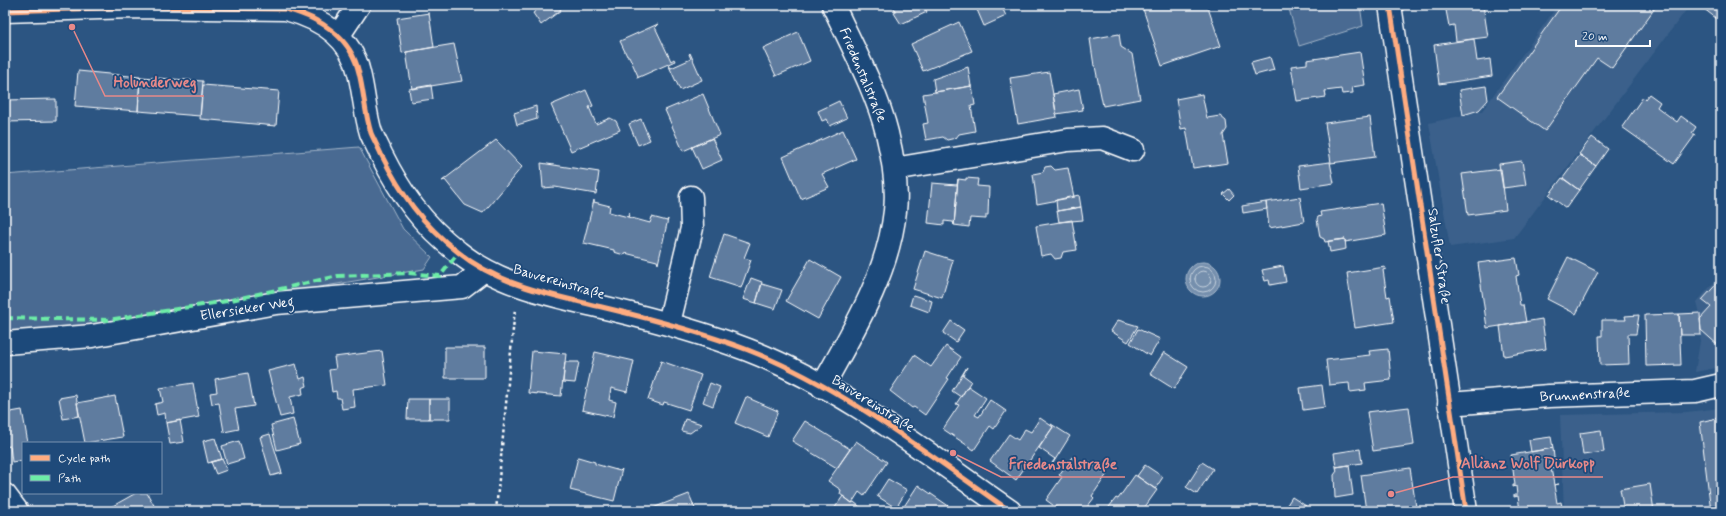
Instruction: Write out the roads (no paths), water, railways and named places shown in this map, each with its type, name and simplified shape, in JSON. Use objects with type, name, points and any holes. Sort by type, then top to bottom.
[{"type":"street","points":[[339,35],[359,5]]},
{"type":"street","name":"Friedenstalstraße","points":[[822,387],[874,288],[888,247],[895,210],[894,169],[887,132],[874,95],[833,5]]},
{"type":"street","name":"Salzufler Straße","points":[[1390,5],[1466,511]]},
{"type":"street","name":"Bauvereinstraße","points":[[5,11],[132,6],[286,9],[306,14],[339,35],[350,50],[359,70],[371,133],[390,171],[408,202],[431,228],[458,253],[484,270],[518,286],[669,323],[745,349],[779,363],[879,420],[1010,511]]},
{"type":"street","points":[[894,169],[1068,140],[1102,138],[1133,150]]},
{"type":"street","points":[[669,323],[692,228],[692,197]]},
{"type":"street","name":"Ellersieker Weg","points":[[5,344],[92,336],[276,303],[462,287],[484,270]]},
{"type":"street","name":"Brunnenstraße","points":[[1449,404],[1549,396],[1695,390],[1721,385]]},
{"type":"street","points":[[5,495],[17,511]]},
{"type":"water","points":[[1200,262],[1206,262],[1215,267],[1219,273],[1219,285],[1215,291],[1206,296],[1200,296],[1191,291],[1186,282],[1186,276],[1191,267]]},
{"type":"place","name":"Holunderweg","points":[[72,27]]},
{"type":"place","name":"Friedenstalstraße","points":[[953,453]]},
{"type":"place","name":"Allianz Wolf Dürkopp","points":[[1391,494]]}]
